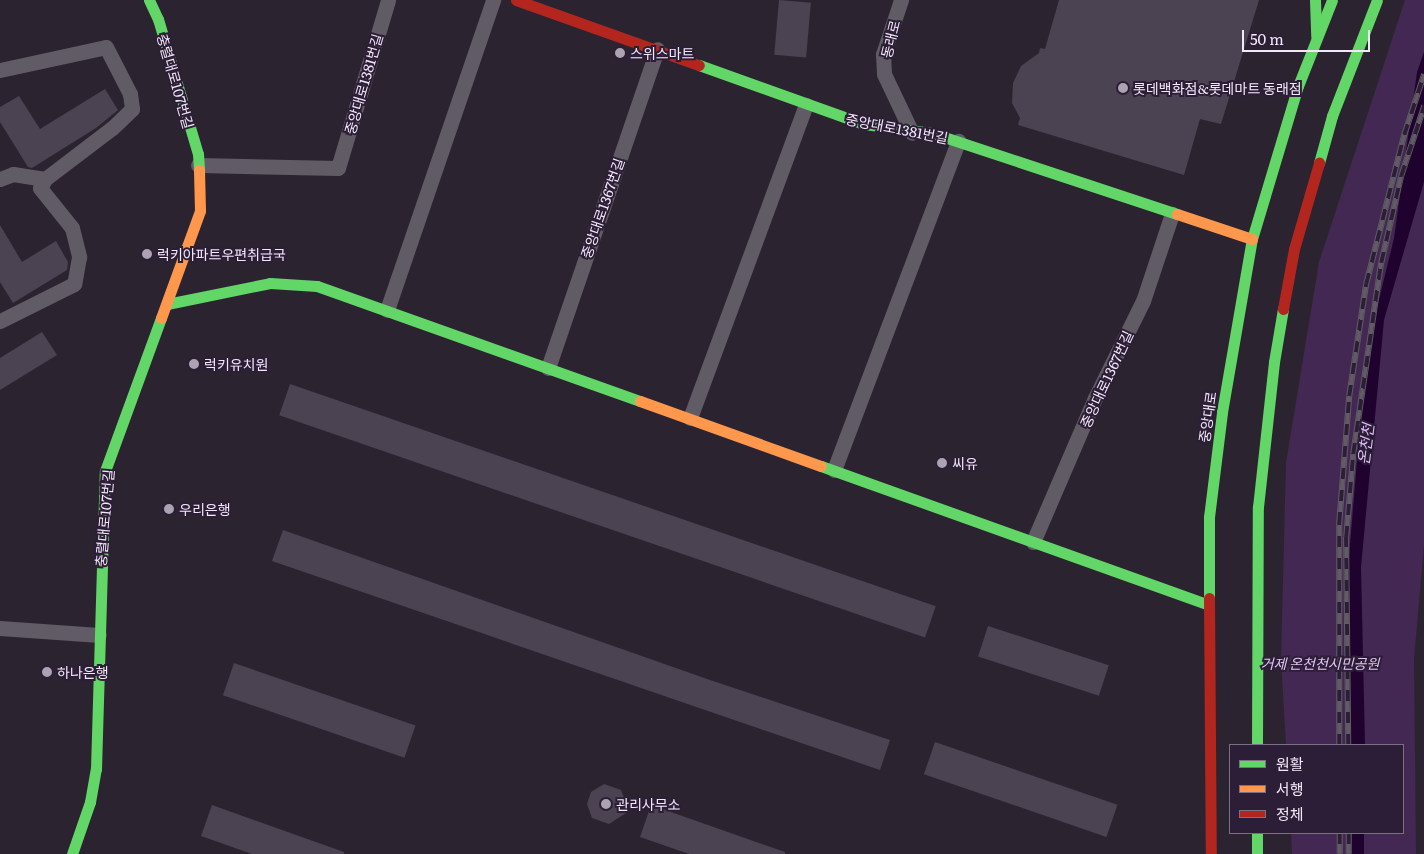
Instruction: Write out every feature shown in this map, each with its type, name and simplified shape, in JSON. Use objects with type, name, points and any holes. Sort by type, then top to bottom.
[{"type":"street","name":"충렬대로107번길","points":[[72,854],[90,802],[96,769],[105,471],[200,211],[198,165],[158,19],[149,0]]},
{"type":"street","name":"중앙대로1381번길","points":[[198,165],[338,168],[388,0]]},
{"type":"street","points":[[387,310],[493,0]]},
{"type":"street","name":"중앙대로1381번길","points":[[516,0],[657,49],[806,105],[864,124],[912,133],[932,133],[1252,239]]},
{"type":"street","name":"동래로","points":[[901,0],[883,54],[884,74],[912,133]]},
{"type":"street","points":[[1316,0],[1316,36]]},
{"type":"street","name":"중앙대로","points":[[1211,854],[1209,517],[1222,412],[1252,239],[1316,36],[1332,0]]},
{"type":"street","points":[[1257,744],[1258,507],[1274,362],[1294,249],[1332,116],[1377,0]]},
{"type":"street","points":[[0,70],[106,47],[130,94],[132,109],[112,128],[45,179],[40,188],[72,228],[79,257],[74,284],[0,320]]},
{"type":"street","name":"중앙대로1367번길","points":[[548,368],[657,49]]},
{"type":"street","points":[[690,418],[806,105]]},
{"type":"street","points":[[834,470],[958,141]]},
{"type":"street","points":[[0,179],[13,174],[45,179]]},
{"type":"street","name":"중앙대로1367번길","points":[[1033,542],[1095,398],[1143,301],[1172,214]]},
{"type":"street","points":[[167,304],[270,283],[317,286],[1209,605]]},
{"type":"street","points":[[0,628],[99,634]]},
{"type":"street","points":[[1257,834],[1257,854]]},
{"type":"green space","name":"거제 온천천시민공원","points":[[1405,0],[1424,0],[1424,545],[1414,659],[1416,854],[1292,854],[1291,834],[1404,834],[1404,744],[1286,744],[1281,660],[1286,463],[1319,262]]},
{"type":"water","name":"온천천","points":[[1424,52],[1424,182],[1384,320],[1361,567],[1365,744],[1350,744],[1348,569],[1362,400],[1374,320],[1394,238],[1417,72]]},
{"type":"water","points":[[1351,834],[1364,834],[1364,854],[1351,854]]},
{"type":"building","points":[[779,0],[811,3],[806,58],[774,55]]},
{"type":"building","name":"롯데백화점&롯데마트 동래점","points":[[1059,0],[1259,0],[1221,124],[1200,119],[1184,175],[1018,125],[1020,118],[1012,103],[1013,83],[1021,66],[1039,53],[1040,48],[1045,49]]},
{"type":"building","points":[[105,89],[118,110],[96,128],[32,168],[28,167],[0,122],[0,107],[19,96],[40,129]]},
{"type":"building","points":[[0,225],[22,262],[56,241],[68,262],[67,270],[13,303],[0,282]]},
{"type":"building","points":[[42,332],[57,355],[0,390],[0,358]]},
{"type":"building","points":[[290,384],[936,606],[925,638],[279,415]]},
{"type":"building","points":[[283,530],[710,680],[890,740],[880,770],[272,561]]},
{"type":"building","points":[[988,626],[1109,665],[1099,696],[978,656]]},
{"type":"building","points":[[234,663],[416,726],[404,758],[223,695]]},
{"type":"building","points":[[935,742],[1117,805],[1106,837],[924,774]]},
{"type":"building","name":"관리사무소","points":[[604,784],[621,790],[629,811],[609,824],[592,818],[587,804],[591,792]]},
{"type":"building","points":[[212,805],[344,852],[344,854],[252,854],[201,836]]},
{"type":"building","points":[[651,805],[785,852],[785,854],[689,854],[640,837]]},
{"type":"railway","points":[[1339,744],[1339,523],[1349,396],[1366,284],[1404,135],[1424,74]]},
{"type":"railway","points":[[1348,744],[1346,537],[1353,454],[1381,263],[1401,176],[1424,106]]},
{"type":"railway","points":[[1340,834],[1340,854]]},
{"type":"railway","points":[[1349,834],[1349,854]]},
{"type":"traffic: fast","points":[[149,0],[158,19],[198,154],[199,170]]},
{"type":"traffic: fast","points":[[1315,0],[1316,36]]},
{"type":"traffic: fast","points":[[1209,598],[1209,517],[1222,412],[1252,239],[1298,86],[1332,0]]},
{"type":"traffic: fast","points":[[1319,163],[1332,116],[1377,0]]},
{"type":"traffic: fast","points":[[699,65],[864,124],[932,133],[1177,214]]},
{"type":"traffic: fast","points":[[167,304],[270,283],[317,286],[640,401]]},
{"type":"traffic: fast","points":[[1257,744],[1258,507],[1274,362],[1283,309]]},
{"type":"traffic: fast","points":[[72,854],[90,802],[96,769],[105,471],[161,318]]},
{"type":"traffic: fast","points":[[821,466],[1209,605]]},
{"type":"traffic: fast","points":[[1257,834],[1257,854]]},
{"type":"traffic: slow","points":[[161,318],[200,211],[199,170]]},
{"type":"traffic: slow","points":[[1177,214],[1252,239]]},
{"type":"traffic: slow","points":[[640,401],[821,466]]},
{"type":"traffic: jam","points":[[516,0],[699,65]]},
{"type":"traffic: jam","points":[[1283,309],[1294,249],[1319,163]]},
{"type":"traffic: jam","points":[[1209,598],[1211,854]]},
{"type":"place","name":"스위스마트","points":[[620,53]]},
{"type":"place","name":"롯데백화점&롯데마트 동래점","points":[[1123,88]]},
{"type":"place","name":"럭키아파트우편취급국","points":[[147,254]]},
{"type":"place","name":"럭키유치원","points":[[194,364]]},
{"type":"place","name":"씨유","points":[[942,463]]},
{"type":"place","name":"우리은행","points":[[169,509]]},
{"type":"place","name":"하나은행","points":[[47,672]]},
{"type":"place","name":"관리사무소","points":[[606,804]]}]
